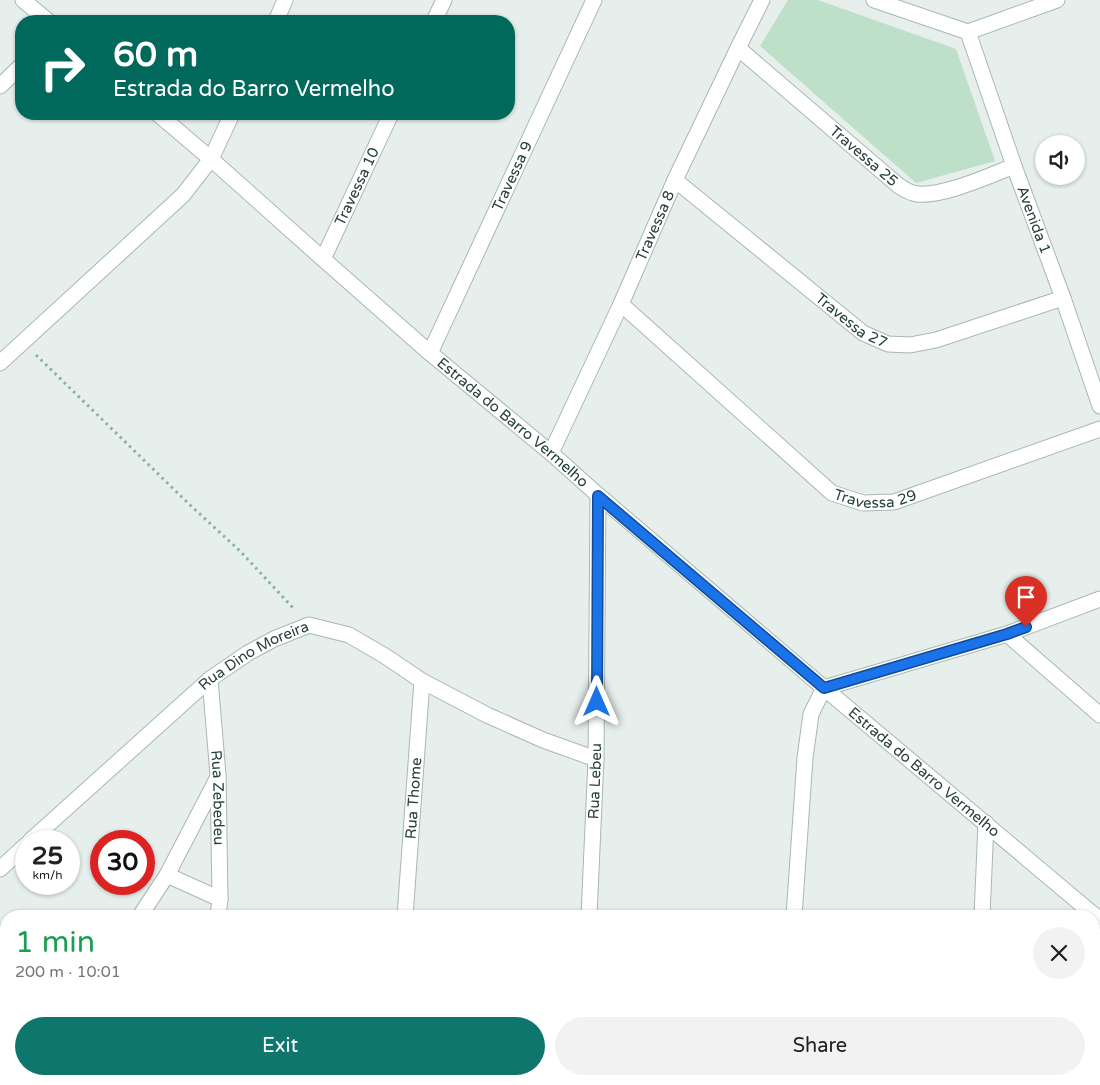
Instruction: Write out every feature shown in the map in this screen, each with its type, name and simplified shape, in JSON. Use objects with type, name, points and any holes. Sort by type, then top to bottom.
[{"type":"street","points":[[23,0],[41,15]]},
{"type":"street","points":[[279,15],[286,0]]},
{"type":"street","points":[[437,15],[444,0]]},
{"type":"street","name":"Travessa 9","points":[[430,353],[594,0]]},
{"type":"street","name":"Travessa 8","points":[[551,453],[621,304],[675,180],[762,0]]},
{"type":"street","points":[[874,0],[968,32],[1057,0]]},
{"type":"street","name":"Avenida 1","points":[[968,32],[1100,406]]},
{"type":"street","name":"Travessa 25","points":[[738,48],[899,186],[913,193],[934,194],[1014,166]]},
{"type":"street","points":[[0,86],[15,72]]},
{"type":"street","name":"Estrada do Barro Vermelho","points":[[165,120],[430,353],[551,453],[598,496],[1088,910]]},
{"type":"street","points":[[0,363],[183,195],[211,159],[229,120]]},
{"type":"street","name":"Travessa 10","points":[[323,260],[388,120]]},
{"type":"street","name":"Travessa 27","points":[[675,180],[863,333],[888,344],[910,344],[936,340],[1063,298]]},
{"type":"street","name":"Travessa 29","points":[[621,304],[832,493],[863,504],[894,502],[1100,430]]},
{"type":"street","name":"Rua Lebeu","points":[[589,910],[596,759],[598,496]]},
{"type":"street","points":[[794,910],[805,758],[811,714],[824,688],[1007,634],[1100,599]]},
{"type":"street","name":"Rua Dino Moreira","points":[[42,830],[210,679],[248,653],[274,639],[310,625],[349,636],[385,656],[422,681],[487,716],[543,740],[596,759]]},
{"type":"street","points":[[1007,634],[1100,716]]},
{"type":"street","name":"Rua Zebedeu","points":[[210,679],[218,775],[219,910]]},
{"type":"street","name":"Rua Thome","points":[[405,910],[422,681]]},
{"type":"street","points":[[144,910],[167,875],[218,775]]},
{"type":"street","points":[[982,910],[986,823]]},
{"type":"street","points":[[0,868],[15,855]]},
{"type":"street","points":[[167,875],[220,899]]},
{"type":"path","points":[[24,342],[190,505],[240,551],[310,625]]},
{"type":"green space","points":[[788,0],[818,0],[956,49],[995,161],[916,183],[760,46]]},
{"type":"route","points":[[597,702],[598,496],[824,688],[1026,627]]}]
